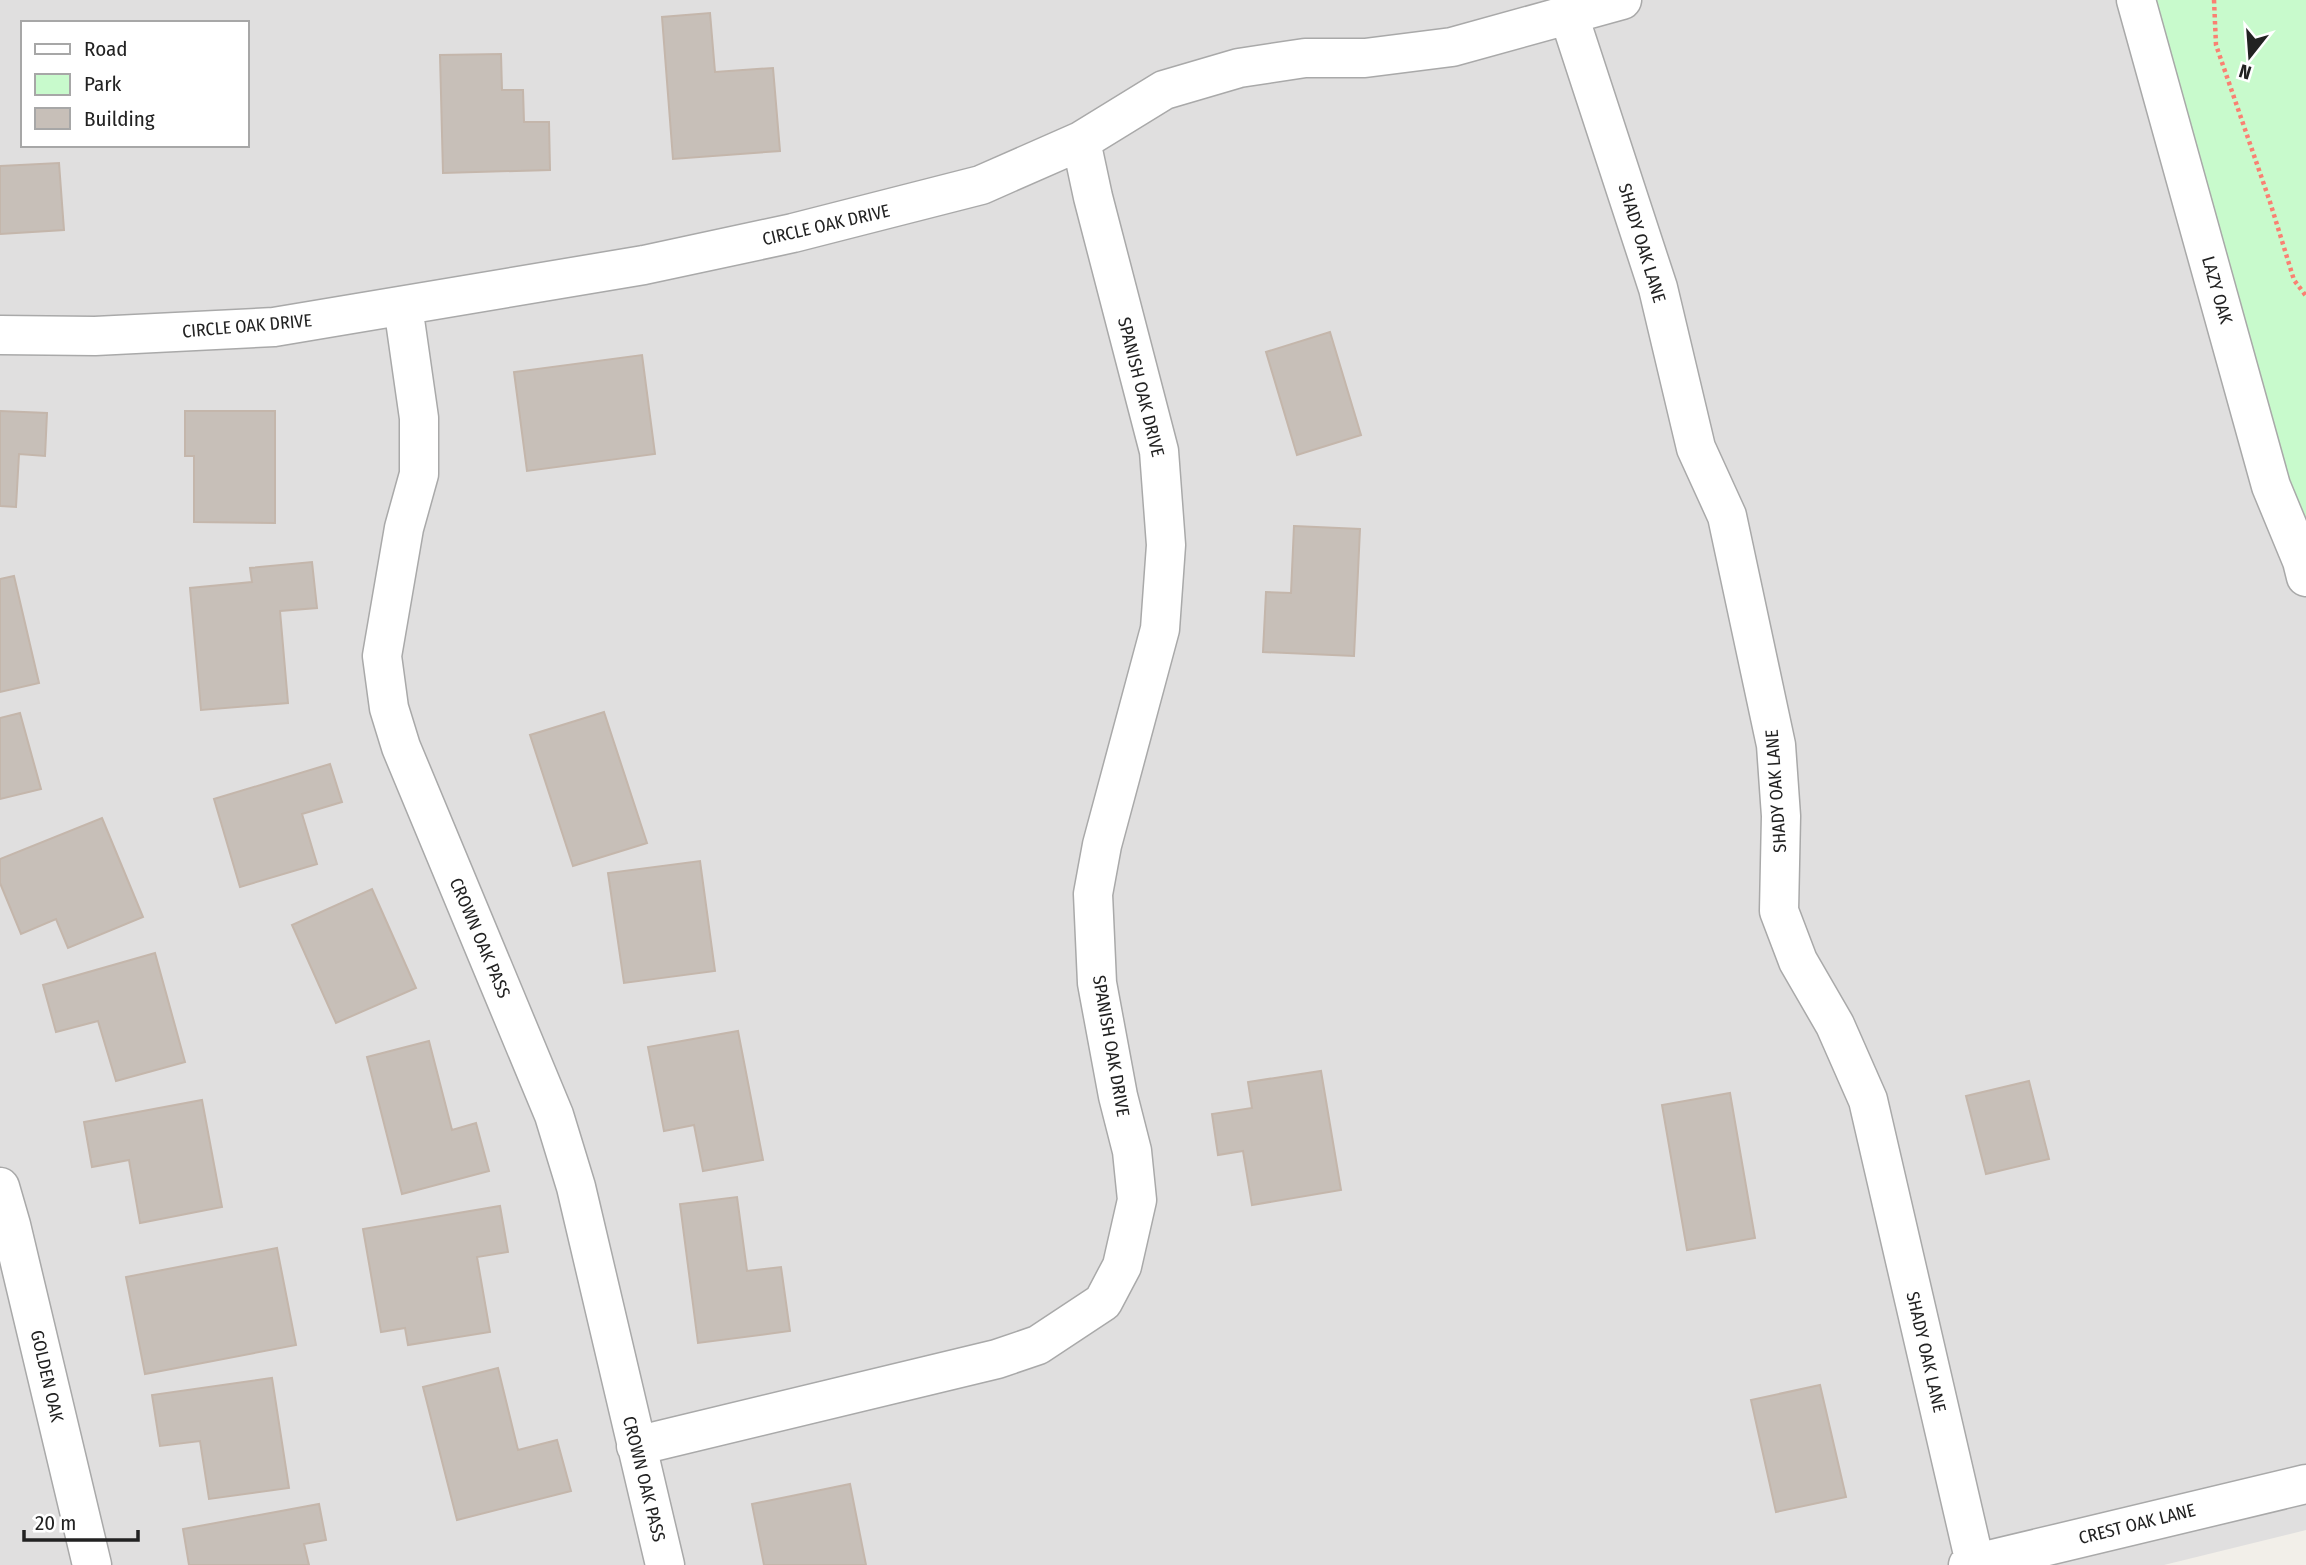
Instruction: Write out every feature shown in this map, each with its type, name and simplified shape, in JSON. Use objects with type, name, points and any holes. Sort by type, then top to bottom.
[{"type":"street","name":"CIRCLE OAK DRIVE","points":[[0,335],[95,337],[274,327],[644,265],[888,210],[981,185],[1081,141],[1164,90],[1239,68],[1305,58],[1365,58],[1452,47],[1622,0]]},
{"type":"street","name":"LAZY OAK","points":[[2136,0],[2271,486],[2306,577]]},
{"type":"street","name":"SHADY OAK LANE","points":[[1569,16],[1658,288],[1696,448],[1727,516],[1776,745],[1781,816],[1779,911],[1798,961],[1835,1025],[1868,1100],[1972,1564]]},
{"type":"street","name":"SPANISH OAK DRIVE","points":[[636,1446],[997,1359],[1038,1345],[1103,1302],[1122,1266],[1137,1200],[1132,1151],[1118,1096],[1097,983],[1093,894],[1102,845],[1160,629],[1166,545],[1159,451],[1081,141]]},
{"type":"street","name":"CROWN OAK PASS","points":[[404,306],[419,418],[419,474],[404,528],[382,656],[389,708],[401,747],[554,1115],[576,1187],[665,1565]]},
{"type":"street","name":"GOLDEN OAK","points":[[0,1187],[92,1565]]},
{"type":"street","name":"CREST OAK LANE","points":[[1972,1564],[2306,1484]]},
{"type":"path","points":[[2214,0],[2216,45],[2294,280],[2306,296]]},
{"type":"shaded area","points":[[0,0],[2136,0],[2306,577],[2306,1530],[2164,1565],[0,1565]]},
{"type":"green space","points":[[2136,0],[2306,0],[2306,577]]},
{"type":"building","points":[[710,13],[715,72],[773,68],[780,151],[673,159],[662,17]]},
{"type":"building","points":[[501,54],[502,90],[523,90],[524,122],[549,122],[550,170],[443,173],[440,55]]},
{"type":"building","points":[[59,163],[64,230],[0,234],[0,166]]},
{"type":"building","points":[[1330,332],[1361,435],[1297,455],[1266,352]]},
{"type":"building","points":[[642,355],[655,454],[527,471],[514,372]]},
{"type":"building","points":[[0,411],[47,413],[45,456],[19,454],[16,507],[0,506]]},
{"type":"building","points":[[185,411],[275,411],[275,523],[194,522],[194,456],[185,456]]},
{"type":"building","points":[[1294,526],[1360,529],[1354,656],[1263,652],[1266,592],[1291,593]]},
{"type":"building","points":[[312,562],[317,608],[280,611],[288,703],[201,710],[190,588],[252,582],[250,568]]},
{"type":"building","points":[[14,576],[39,683],[0,692],[0,579]]},
{"type":"building","points":[[604,712],[647,843],[573,866],[530,735]]},
{"type":"building","points":[[20,713],[41,789],[0,799],[0,718]]},
{"type":"building","points":[[330,764],[342,802],[302,814],[317,864],[240,887],[214,799]]},
{"type":"building","points":[[102,818],[143,917],[68,948],[56,919],[21,934],[0,883],[0,859]]},
{"type":"building","points":[[700,861],[715,971],[624,983],[608,873]]},
{"type":"building","points":[[372,889],[416,988],[336,1023],[292,925]]},
{"type":"building","points":[[155,953],[185,1062],[116,1081],[98,1021],[56,1032],[43,985]]},
{"type":"building","points":[[738,1031],[763,1160],[703,1171],[694,1125],[664,1131],[648,1047]]},
{"type":"building","points":[[429,1041],[452,1130],[476,1123],[489,1171],[402,1194],[367,1057]]},
{"type":"building","points":[[1321,1071],[1341,1190],[1252,1205],[1243,1151],[1218,1155],[1212,1114],[1252,1108],[1248,1082]]},
{"type":"building","points":[[2029,1081],[2049,1159],[1986,1174],[1966,1096]]},
{"type":"building","points":[[1730,1093],[1755,1238],[1687,1250],[1662,1105]]},
{"type":"building","points":[[202,1100],[222,1207],[140,1223],[129,1160],[92,1167],[84,1122]]},
{"type":"building","points":[[737,1197],[747,1271],[781,1267],[790,1331],[698,1343],[680,1204]]},
{"type":"building","points":[[500,1206],[508,1252],[477,1257],[490,1332],[408,1345],[405,1328],[381,1332],[363,1229]]},
{"type":"building","points":[[277,1248],[296,1345],[145,1374],[126,1277]]},
{"type":"building","points":[[498,1368],[518,1450],[557,1440],[571,1491],[457,1520],[423,1387]]},
{"type":"building","points":[[272,1378],[289,1488],[209,1499],[200,1441],[160,1446],[152,1395]]},
{"type":"building","points":[[1820,1385],[1846,1497],[1776,1512],[1751,1400]]},
{"type":"building","points":[[850,1484],[866,1565],[764,1565],[752,1504]]},
{"type":"building","points":[[319,1504],[326,1540],[304,1544],[309,1565],[189,1565],[183,1529]]}]
